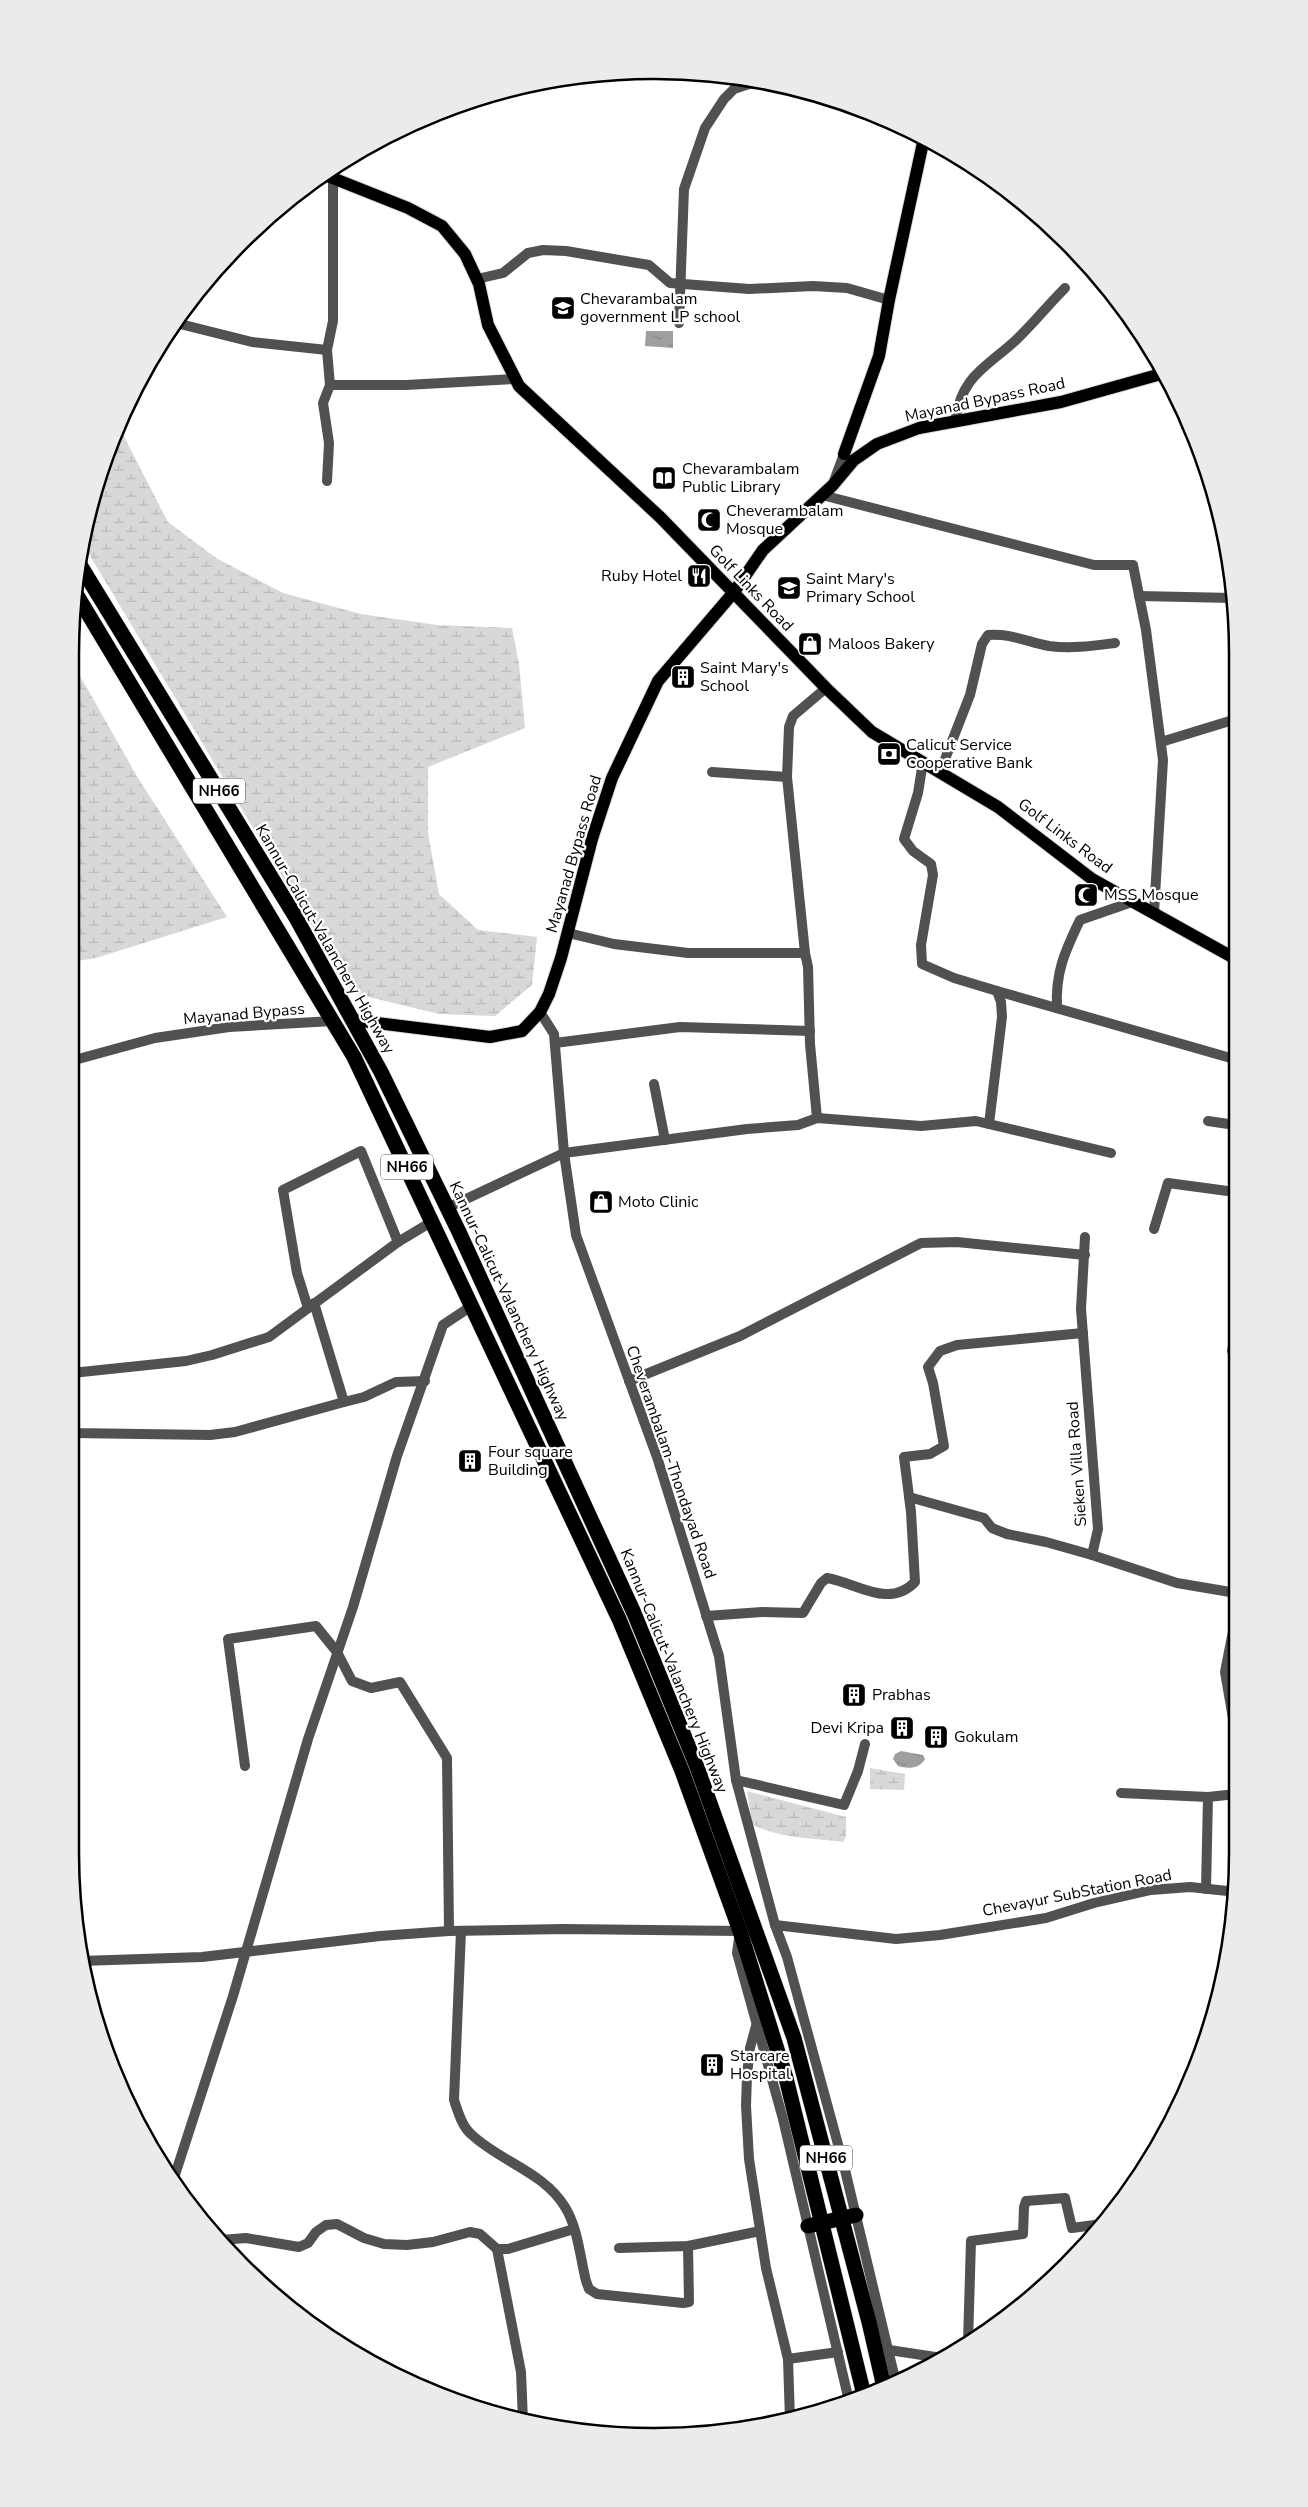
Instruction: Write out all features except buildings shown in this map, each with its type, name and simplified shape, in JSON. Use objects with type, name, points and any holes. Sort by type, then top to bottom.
[{"type":"highway","name":"Kannur-Calicut-Valanchery Highway","points":[[85,573],[295,916],[381,1072],[447,1208],[634,1613],[697,1768],[794,2038],[849,2216],[882,2380]]},
{"type":"highway","name":"Kannur-Calicut-Valanchery Highway","points":[[81,603],[354,1057],[433,1221],[619,1619],[682,1771],[740,1931],[786,2078],[814,2224],[862,2389]]},
{"type":"highway","points":[[814,2224],[849,2216]]},
{"type":"main road","points":[[844,454],[879,356],[889,300],[922,146]]},
{"type":"main road","name":"Golf Links Road","points":[[332,177],[408,208],[442,226],[465,254],[477,279],[488,325],[513,379],[571,436],[660,517],[826,688],[872,732],[998,807],[1092,879],[1229,955]]},
{"type":"main road","name":"Mayanad Bypass Road","points":[[353,1020],[490,1037],[522,1031],[540,1012],[549,994],[568,933],[592,839],[612,778],[658,681],[734,592],[763,550],[833,485],[854,460],[877,444],[918,428],[1061,402],[1157,375]]},
{"type":"street","points":[[679,323],[684,189],[705,128],[724,99],[734,89],[742,86]]},
{"type":"street","points":[[327,481],[329,443],[323,402],[330,385],[327,350],[333,321],[329,180]]},
{"type":"street","points":[[477,279],[503,274],[528,253],[544,250],[566,251],[649,265],[670,283],[749,290],[813,286],[847,288],[889,300]]},
{"type":"street","points":[[955,421],[957,406],[967,384],[988,362],[1015,341],[1064,288]]},
{"type":"street","points":[[183,325],[252,342],[327,350]]},
{"type":"street","points":[[330,385],[406,385],[513,379]]},
{"type":"street","points":[[844,454],[846,469]]},
{"type":"street","points":[[833,485],[844,454]]},
{"type":"street","points":[[822,495],[1094,565],[1133,565],[1163,760],[1154,914]]},
{"type":"street","points":[[1139,596],[1226,598]]},
{"type":"street","points":[[940,772],[970,695],[982,644],[988,635],[999,634],[1022,638],[1047,646],[1070,648],[1114,643]]},
{"type":"street","points":[[817,1118],[810,1032],[808,967],[805,954],[787,777],[789,727],[793,716],[826,688]]},
{"type":"street","points":[[1161,742],[1229,721]]},
{"type":"street","points":[[923,762],[918,793],[904,839],[913,851],[931,864],[933,875],[922,945],[922,964],[954,978],[996,991],[1229,1058]]},
{"type":"street","points":[[712,772],[787,777]]},
{"type":"street","points":[[1057,1008],[1056,987],[1063,953],[1080,920],[1132,902]]},
{"type":"street","points":[[568,933],[614,944],[688,954],[805,954]]},
{"type":"street","points":[[989,1124],[1002,1017],[1001,1002],[996,991]]},
{"type":"street","name":"Cheverambalam-Thondayad Road","points":[[540,1012],[554,1034],[564,1153],[576,1235],[657,1457],[719,1656],[736,1780],[774,1925],[787,1957],[849,2216],[889,2350],[894,2375]]},
{"type":"street","name":"Mayanad Bypass","points":[[79,1058],[155,1038],[220,1028],[333,1021]]},
{"type":"street","points":[[555,1043],[680,1027],[810,1032]]},
{"type":"street","points":[[654,1084],[665,1140]]},
{"type":"street","points":[[447,1208],[564,1153],[747,1129],[798,1125],[817,1118],[922,1126],[976,1121],[1111,1152]]},
{"type":"street","points":[[1208,1120],[1229,1124]]},
{"type":"street","points":[[344,1402],[311,1306],[297,1273],[283,1190],[361,1151],[398,1242]]},
{"type":"street","points":[[1154,1229],[1168,1182],[1229,1191]]},
{"type":"street","points":[[79,1372],[173,1363],[212,1356],[269,1337],[398,1242],[433,1221]]},
{"type":"street","name":"Sieken Villa Road","points":[[909,1497],[984,1518],[992,1528],[1007,1534],[1046,1542],[1092,1555],[1098,1529],[1081,1302],[1085,1237]]},
{"type":"street","points":[[629,1381],[740,1336],[922,1243],[957,1242],[1085,1255]]},
{"type":"street","points":[[176,2172],[245,1953],[305,1748],[352,1607],[391,1474],[443,1325],[472,1305]]},
{"type":"street","points":[[706,1616],[762,1612],[803,1613],[821,1583],[827,1578],[883,1595],[898,1594],[908,1588],[915,1582],[904,1457],[930,1454],[944,1446],[928,1367],[940,1351],[957,1345],[1083,1333]]},
{"type":"street","points":[[79,1433],[210,1434],[234,1432],[364,1397],[396,1382],[425,1381]]},
{"type":"street","points":[[1092,1555],[1177,1583],[1229,1592]]},
{"type":"street","points":[[245,1766],[228,1639],[316,1626],[337,1652],[352,1682],[371,1688],[400,1682],[447,1758],[449,1931]]},
{"type":"street","points":[[1229,1652],[1225,1672],[1229,1695]]},
{"type":"street","points":[[736,1780],[844,1805],[858,1771],[865,1744]]},
{"type":"street","points":[[1121,1793],[1208,1797],[1229,1795]]},
{"type":"street","points":[[1206,1889],[1208,1797]]},
{"type":"street","name":"Chevayur SubStation Road","points":[[774,1925],[896,1939],[940,1935],[1046,1918],[1094,1903],[1151,1890],[1190,1887],[1228,1891]]},
{"type":"street","points":[[89,1961],[202,1957],[380,1936],[449,1931],[564,1929],[740,1931],[737,1953],[814,2224],[848,2395]]},
{"type":"street","points":[[461,1931],[454,2100],[470,2134],[546,2186],[558,2197],[566,2208],[574,2229],[586,2281],[589,2288],[597,2294],[683,2303],[689,2302],[688,2246]]},
{"type":"street","points":[[757,2025],[750,2048],[746,2106],[749,2159],[766,2268],[788,2359],[790,2412]]},
{"type":"street","points":[[968,2335],[971,2241],[1022,2234],[1026,2201],[1065,2198],[1072,2228],[1091,2225]]},
{"type":"street","points":[[229,2239],[246,2238],[299,2247],[308,2243],[316,2232],[326,2225],[337,2224],[364,2238],[384,2244],[407,2245],[433,2242],[470,2232],[480,2234],[497,2249],[521,2372],[523,2413]]},
{"type":"street","points":[[497,2249],[521,2246],[574,2229]]},
{"type":"street","points":[[619,2248],[688,2246],[760,2230]]},
{"type":"street","points":[[889,2350],[932,2356]]},
{"type":"street","points":[[788,2359],[838,2352]]},
{"type":"green space","points":[[123,434],[168,522],[216,558],[283,593],[361,614],[437,625],[512,628],[519,664],[525,728],[428,767],[428,833],[439,894],[478,930],[537,937],[532,985],[495,1016],[439,1014],[352,993],[88,553],[98,505],[109,469]]},
{"type":"green space","points":[[79,674],[138,778],[227,917],[96,958],[79,961]]},
{"type":"green space","points":[[870,1768],[905,1774],[904,1790],[870,1789]]},
{"type":"green space","points":[[747,1791],[846,1817],[846,1836],[843,1842],[796,1837],[762,1829],[752,1824]]},
{"type":"water","points":[[646,331],[673,331],[673,348],[645,346]]},
{"type":"water","points":[[901,1751],[923,1755],[925,1759],[917,1766],[905,1768],[898,1766],[893,1759],[895,1754]]},
{"type":"place","name":"Chevarambalam government LP school","points":[[563,308]]},
{"type":"place","name":"Chevarambalam Public Library","points":[[664,478]]},
{"type":"place","name":"Cheverambalam Mosque","points":[[709,520]]},
{"type":"place","name":"Ruby Hotel","points":[[699,576]]},
{"type":"place","name":"Saint Mary's Primary School","points":[[789,588]]},
{"type":"place","name":"Maloos Bakery","points":[[810,644]]},
{"type":"place","name":"Saint Mary's School","points":[[683,677]]},
{"type":"place","name":"Calicut Service Cooperative Bank","points":[[889,754]]},
{"type":"place","name":"MSS Mosque","points":[[1086,895]]},
{"type":"place","name":"Moto Clinic","points":[[601,1202]]},
{"type":"place","name":"Four square Building","points":[[470,1461]]},
{"type":"place","name":"Prabhas","points":[[854,1695]]},
{"type":"place","name":"Devi Kripa","points":[[902,1728]]},
{"type":"place","name":"Gokulam","points":[[936,1737]]},
{"type":"place","name":"Starcare Hospital","points":[[712,2065]]}]
